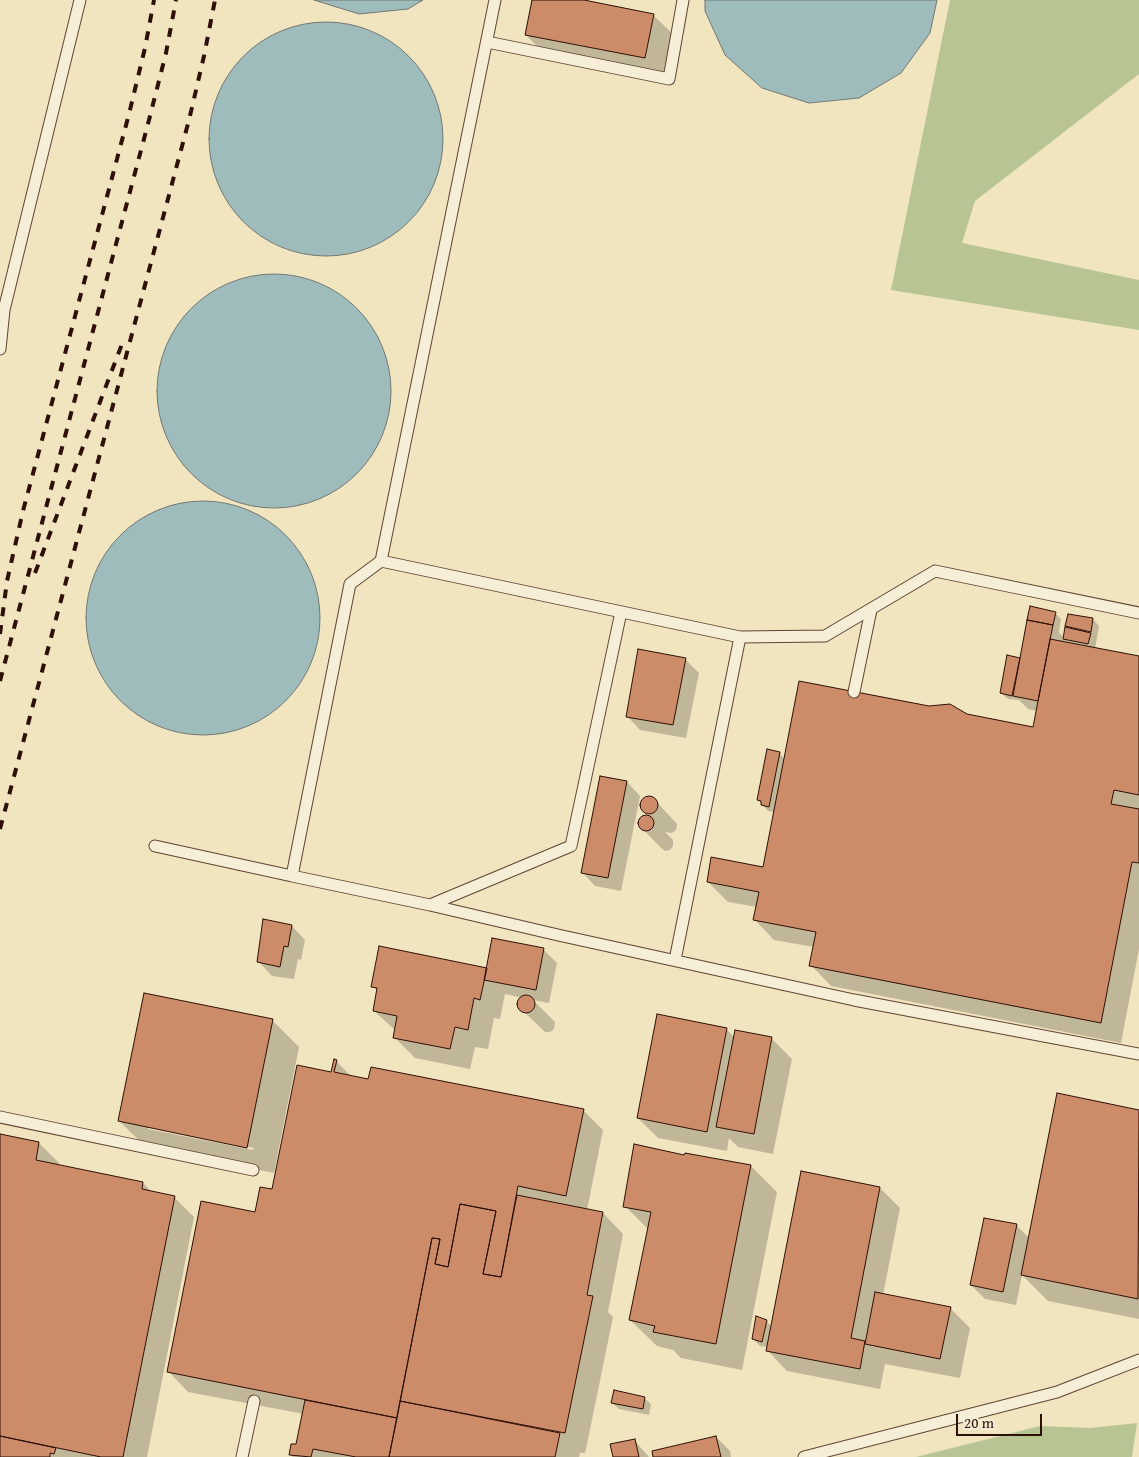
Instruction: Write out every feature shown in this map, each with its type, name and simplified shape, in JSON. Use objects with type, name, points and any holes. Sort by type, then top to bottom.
[{"type":"lane","points":[[0,350],[2,310],[80,0]]},
{"type":"lane","points":[[292,876],[350,584],[381,561],[495,0]]},
{"type":"lane","points":[[487,42],[669,79],[684,0]]},
{"type":"lane","points":[[381,561],[740,636],[825,636],[935,571],[1139,613]]},
{"type":"lane","points":[[854,692],[871,610]]},
{"type":"lane","points":[[430,905],[571,846],[620,612]]},
{"type":"lane","points":[[675,960],[740,636]]},
{"type":"lane","points":[[155,846],[430,905],[854,1000],[1139,1054]]},
{"type":"lane","points":[[0,1117],[253,1170]]},
{"type":"lane","points":[[804,1457],[1057,1392],[1139,1360]]},
{"type":"lane","points":[[242,1457],[254,1400]]},
{"type":"green space","points":[[950,0],[1139,0],[1139,74],[975,201],[962,243],[1139,280],[1139,330],[891,290]]},
{"type":"green space","points":[[1137,1423],[1132,1457],[916,1457],[1040,1426],[1091,1428]]},
{"type":"water","points":[[314,0],[423,0],[408,9],[359,14]]},
{"type":"water","points":[[705,0],[937,0],[930,33],[901,73],[859,98],[809,103],[762,88],[725,55],[705,11]]},
{"type":"water","points":[[314,22],[338,22],[371,31],[391,41],[409,56],[424,74],[434,94],[441,116],[443,139],[441,162],[434,184],[424,204],[409,222],[391,237],[360,251],[338,256],[314,256],[292,251],[261,237],[235,213],[228,204],[214,173],[209,151],[209,127],[214,105],[228,74],[252,48],[261,41],[292,27]]},
{"type":"water","points":[[263,274],[285,274],[319,283],[339,293],[357,308],[372,326],[382,346],[389,368],[391,391],[389,414],[382,436],[372,456],[357,474],[339,489],[308,503],[285,508],[263,508],[240,503],[209,489],[183,465],[176,456],[162,425],[157,402],[157,380],[162,357],[176,326],[200,300],[209,293],[240,279]]},
{"type":"water","points":[[192,501],[214,501],[248,510],[268,520],[286,535],[301,553],[311,573],[318,595],[320,618],[318,641],[311,663],[301,683],[286,701],[268,716],[237,730],[214,735],[192,735],[169,730],[138,716],[112,692],[105,683],[91,652],[86,629],[86,607],[91,584],[105,553],[129,527],[138,520],[169,506]]},
{"type":"building","points":[[532,0],[584,0],[654,14],[645,58],[525,35]]},
{"type":"building","points":[[1030,606],[1056,612],[1053,625],[1027,620]]},
{"type":"building","points":[[1068,614],[1093,618],[1091,632],[1065,626]]},
{"type":"building","points":[[1027,620],[1053,625],[1038,701],[1013,696]]},
{"type":"building","points":[[1065,627],[1091,633],[1088,644],[1063,639]]},
{"type":"building","points":[[1050,639],[1139,656],[1139,795],[1114,790],[1111,804],[1139,809],[1139,863],[1132,862],[1101,1023],[809,966],[816,932],[753,920],[759,892],[707,882],[711,857],[763,867],[799,681],[929,706],[950,704],[967,714],[1033,727]]},
{"type":"building","points":[[638,649],[686,658],[673,725],[626,717]]},
{"type":"building","points":[[1007,655],[1020,658],[1012,696],[1000,693]]},
{"type":"building","points":[[767,749],[780,752],[769,807],[761,805],[761,801],[757,800]]},
{"type":"building","points":[[600,776],[627,781],[608,878],[581,873]]},
{"type":"building","points":[[649,796],[655,799],[658,805],[655,811],[649,814],[643,811],[640,805],[643,799]]},
{"type":"building","points":[[643,815],[649,815],[654,820],[652,829],[643,831],[638,826],[638,820]]},
{"type":"building","points":[[263,919],[292,925],[288,947],[284,946],[280,967],[257,962]]},
{"type":"building","points":[[492,938],[544,948],[536,990],[484,980]]},
{"type":"building","points":[[379,946],[487,968],[480,1000],[474,998],[468,1030],[455,1027],[450,1049],[393,1038],[397,1016],[373,1011],[377,988],[371,987]]},
{"type":"building","points":[[144,993],[273,1019],[247,1148],[118,1121]]},
{"type":"building","points":[[526,995],[532,998],[535,1004],[532,1010],[526,1013],[520,1010],[517,1004],[520,998]]},
{"type":"building","points":[[657,1014],[727,1028],[707,1132],[637,1118]]},
{"type":"building","points":[[735,1030],[772,1037],[754,1134],[716,1127]]},
{"type":"building","points":[[334,1059],[337,1060],[334,1072],[368,1079],[371,1067],[584,1109],[566,1196],[518,1186],[501,1277],[483,1274],[496,1211],[460,1204],[448,1267],[435,1264],[440,1239],[432,1238],[397,1418],[167,1372],[201,1201],[255,1212],[260,1187],[272,1189],[297,1065],[331,1072]]},
{"type":"building","points":[[1057,1093],[1139,1110],[1138,1299],[1021,1275]]},
{"type":"building","points":[[0,1134],[39,1142],[36,1160],[143,1182],[142,1189],[175,1196],[123,1457],[101,1457],[0,1436]]},
{"type":"building","points":[[634,1144],[684,1155],[685,1153],[751,1165],[716,1344],[653,1332],[655,1326],[629,1320],[651,1212],[623,1207]]},
{"type":"building","points":[[801,1171],[880,1187],[851,1338],[865,1341],[860,1369],[766,1351]]},
{"type":"building","points":[[517,1195],[603,1212],[587,1295],[593,1296],[565,1433],[400,1401],[432,1238],[440,1239],[435,1264],[448,1267],[460,1204],[496,1211],[483,1274],[501,1277]]},
{"type":"building","points":[[984,1218],[1017,1224],[1003,1292],[970,1285]]},
{"type":"building","points":[[875,1292],[951,1307],[940,1359],[865,1344]]},
{"type":"building","points":[[756,1316],[767,1320],[762,1342],[752,1339]]},
{"type":"building","points":[[614,1390],[645,1397],[643,1409],[611,1403]]},
{"type":"building","points":[[305,1400],[397,1418],[389,1457],[356,1457],[313,1449],[311,1457],[289,1455],[291,1444],[296,1444]]},
{"type":"building","points":[[400,1401],[560,1433],[555,1457],[389,1457]]},
{"type":"building","points":[[0,1436],[56,1448],[54,1454],[50,1453],[50,1457],[0,1457]]},
{"type":"building","points":[[716,1436],[721,1457],[653,1457],[652,1451]]},
{"type":"building","points":[[635,1439],[639,1457],[613,1457],[610,1444]]},
{"type":"railway","points":[[0,634],[7,581],[23,511],[129,114],[154,0]]},
{"type":"railway","points":[[0,681],[149,120],[166,53],[176,0]]},
{"type":"railway","points":[[0,829],[189,120],[215,0]]},
{"type":"railway","points":[[35,573],[122,344]]}]
